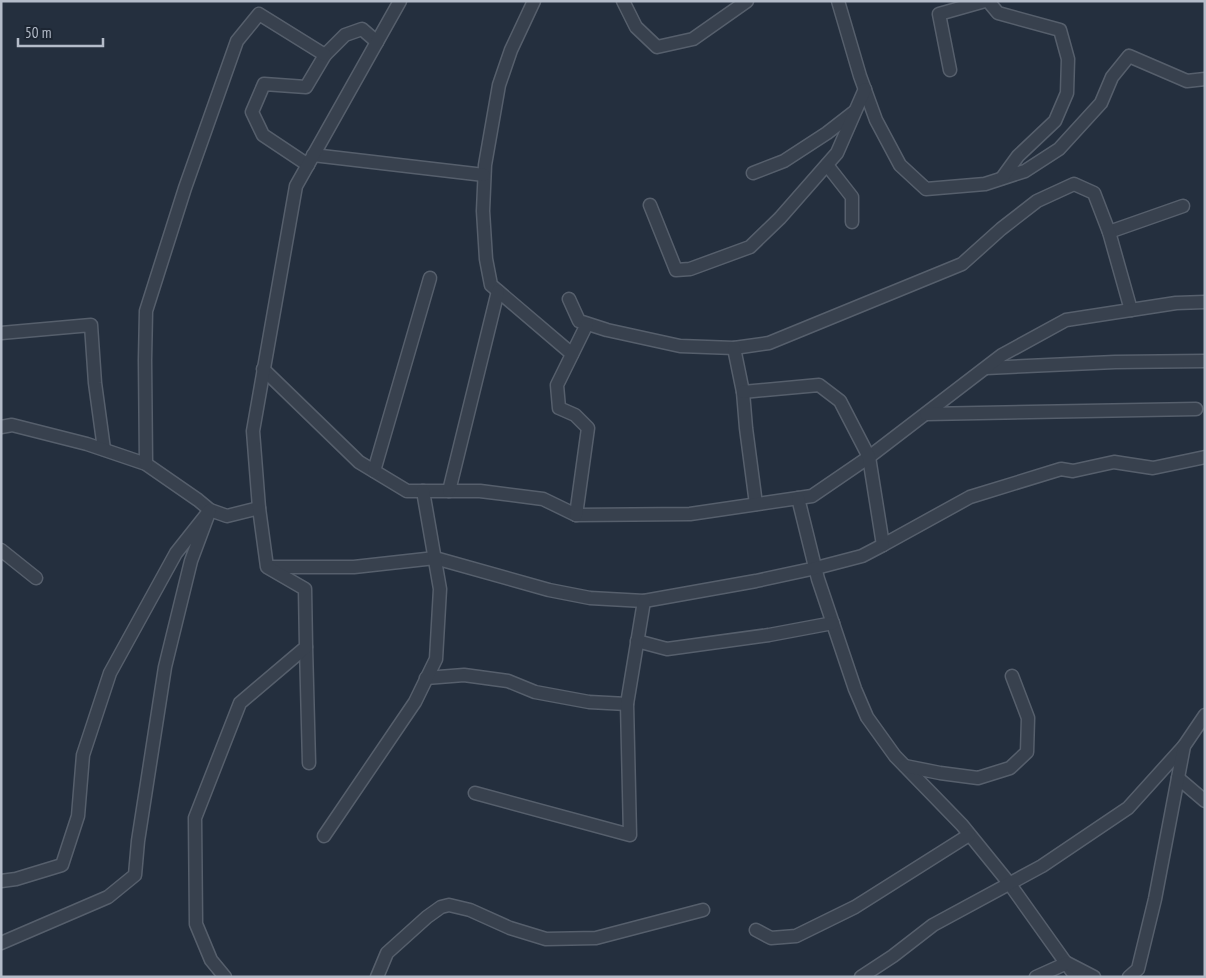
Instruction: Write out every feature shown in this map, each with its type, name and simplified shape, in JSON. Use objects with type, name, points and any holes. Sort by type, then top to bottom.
[{"type":"street","points":[[267,566],[259,508],[253,431],[296,186],[400,1]]},
{"type":"street","points":[[534,1],[511,50],[499,85],[484,175],[483,211],[486,259],[491,285],[572,354]]},
{"type":"street","points":[[623,1],[636,27],[657,47],[693,39],[747,1]]},
{"type":"street","points":[[838,1],[876,120],[900,165],[926,189],[985,184],[1024,172],[1059,149],[1101,102],[1112,77],[1129,56],[1187,81],[1205,79]]},
{"type":"street","points":[[950,70],[940,14],[987,1],[998,13],[1060,30],[1068,59],[1067,92],[1055,121],[1018,156],[1002,178]]},
{"type":"street","points":[[146,464],[146,310],[185,188],[237,40],[259,14],[325,55]]},
{"type":"street","points":[[377,42],[362,29],[345,35],[325,55],[306,87],[264,84],[252,112],[263,135],[310,160],[484,175]]},
{"type":"street","points":[[650,205],[676,270],[690,269],[750,247],[780,218],[838,153],[865,90]]},
{"type":"street","points":[[753,173],[784,161],[827,133],[856,110]]},
{"type":"street","points":[[826,166],[852,197],[852,222]]},
{"type":"street","points":[[569,299],[579,321],[607,330],[680,346],[734,348],[769,343],[962,264],[1001,229],[1037,201],[1074,184],[1094,193],[1109,232],[1131,310]]},
{"type":"street","points":[[1109,232],[1183,206]]},
{"type":"street","points":[[374,471],[430,278]]},
{"type":"street","points":[[449,491],[498,291]]},
{"type":"street","points":[[264,369],[359,462],[407,491],[480,491],[543,499],[576,515],[690,514],[812,496],[869,457],[1002,355],[1066,320],[1176,302],[1205,302]]},
{"type":"street","points":[[576,515],[588,428],[575,415],[559,408],[557,385],[588,324]]},
{"type":"street","points":[[1,333],[91,325],[95,383],[104,449]]},
{"type":"street","points":[[734,348],[743,392],[756,504]]},
{"type":"street","points":[[986,368],[1115,362],[1205,361]]},
{"type":"street","points":[[743,392],[819,384],[840,401],[869,457],[883,545]]},
{"type":"street","points":[[926,414],[1196,409]]},
{"type":"street","points":[[1,426],[12,425],[104,449],[146,464],[210,510],[227,516],[259,508]]},
{"type":"street","points":[[267,566],[354,567],[435,558],[550,590],[590,598],[644,601],[756,581],[862,556],[970,497],[1061,469],[1073,471],[1114,462],[1153,468],[1205,457]]},
{"type":"street","points":[[324,836],[414,702],[436,659],[440,589],[423,491]]},
{"type":"street","points":[[798,498],[816,568],[833,622],[855,689],[867,717],[895,756],[970,834],[1076,977]]},
{"type":"street","points":[[1,881],[16,879],[62,865],[78,816],[83,755],[110,673],[176,553],[210,510]]},
{"type":"street","points":[[1,943],[108,897],[135,875],[138,841],[165,667],[191,560],[210,510]]},
{"type":"street","points":[[1,550],[36,578]]},
{"type":"street","points":[[267,566],[306,589],[309,763]]},
{"type":"street","points":[[475,793],[630,835],[627,704],[644,601]]},
{"type":"street","points":[[638,641],[667,649],[769,635],[833,622]]},
{"type":"street","points":[[225,977],[211,960],[196,924],[196,818],[240,703],[306,647]]},
{"type":"street","points":[[426,678],[464,675],[508,681],[535,692],[589,702],[627,704]]},
{"type":"street","points":[[905,766],[978,778],[1010,768],[1027,752],[1028,718],[1012,676]]},
{"type":"street","points":[[861,977],[893,956],[933,925],[1042,866],[1128,808],[1184,746],[1205,715]]},
{"type":"street","points":[[1129,977],[1138,969],[1151,917],[1184,746]]},
{"type":"street","points":[[1178,778],[1205,802]]},
{"type":"street","points":[[756,930],[771,938],[796,936],[854,908],[970,834]]},
{"type":"street","points":[[377,977],[387,953],[434,912],[441,907],[449,905],[470,910],[510,928],[546,939],[596,938],[703,910]]},
{"type":"street","points":[[1036,977],[1067,963]]},
{"type":"street","points":[[1067,963],[1094,977]]}]
